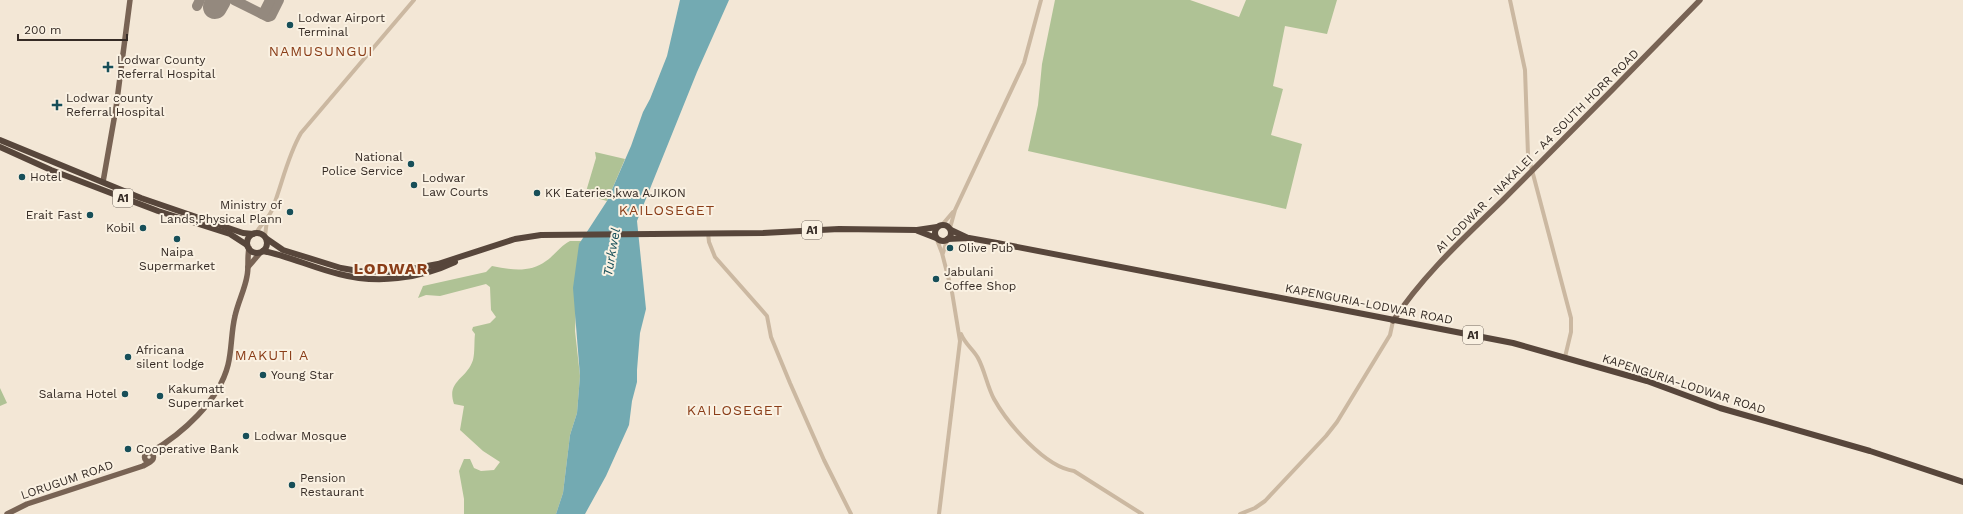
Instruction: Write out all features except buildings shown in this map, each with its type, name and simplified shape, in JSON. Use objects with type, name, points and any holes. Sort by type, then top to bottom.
[{"type":"highway","name":"A1","points":[[0,140],[141,198],[243,233],[254,233],[266,238],[283,250],[349,270],[395,272],[420,268],[465,256],[515,239],[541,236],[846,229],[917,230],[940,226]]},
{"type":"highway","name":"A1","points":[[0,147],[51,170],[158,211],[230,234],[254,252],[262,252],[340,274],[375,279],[394,279],[416,275],[445,266],[465,256]]},
{"type":"highway","points":[[940,226],[950,229],[952,234],[947,240],[936,239],[934,233],[940,226]]},
{"type":"highway","name":"KAPENGURIA-LODWAR ROAD","points":[[950,229],[970,238],[1486,337],[1566,357],[1647,381],[1720,408],[1870,452],[1963,482]]},
{"type":"highway","name":"A1","points":[[917,230],[936,239]]},
{"type":"highway","points":[[248,247],[248,239],[254,233]]},
{"type":"highway","points":[[262,252],[267,246],[266,238]]},
{"type":"highway","name":"KAPENGURIA-LODWAR ROAD","points":[[947,240],[970,238]]},
{"type":"main road","points":[[103,182],[116,108],[130,0]]},
{"type":"main road","name":"A1 LODWAR - NAKALEI - A4 SOUTH HORR ROAD","points":[[1392,320],[1443,260],[1599,104],[1700,0]]},
{"type":"main road","points":[[135,468],[142,463],[146,454],[168,441],[190,424],[204,407],[226,372],[230,356],[234,318],[247,277],[248,247]]},
{"type":"main road","points":[[248,267],[262,252]]},
{"type":"main road","points":[[151,460],[168,441]]},
{"type":"main road","points":[[151,452],[153,455],[151,460]]},
{"type":"main road","points":[[145,458],[147,461],[151,460]]},
{"type":"main road","name":"LORUGUM ROAD","points":[[7,514],[27,504],[144,466],[151,460]]},
{"type":"street","points":[[266,238],[267,220],[301,133],[414,0]]},
{"type":"street","points":[[950,229],[955,210],[1024,63],[1041,0]]},
{"type":"street","points":[[1510,0],[1525,70],[1528,155],[1571,318],[1571,332],[1566,357]]},
{"type":"street","points":[[940,226],[955,210]]},
{"type":"street","points":[[254,233],[267,220]]},
{"type":"street","points":[[708,233],[708,242],[715,257],[767,316],[771,337],[788,378],[824,460],[851,514]]},
{"type":"street","points":[[936,239],[942,253],[959,328],[964,342],[972,349],[979,359],[993,397],[1011,425],[1056,465],[1065,470],[1074,471],[1142,514]]},
{"type":"street","points":[[942,253],[947,240]]},
{"type":"street","points":[[1240,514],[1261,505],[1337,422],[1387,342],[1390,335],[1392,320]]},
{"type":"street","points":[[939,514],[960,349],[959,328]]},
{"type":"green space","points":[[1055,0],[1190,0],[1239,17],[1246,0],[1337,0],[1327,34],[1285,26],[1273,86],[1283,89],[1271,135],[1302,144],[1286,209],[1028,151],[1038,105],[1042,64]]},
{"type":"green space","points":[[595,152],[625,159],[607,201],[585,195],[596,158]]},
{"type":"green space","points":[[570,241],[581,241],[578,260],[575,331],[580,376],[577,413],[570,435],[563,493],[556,514],[464,514],[464,499],[459,471],[464,459],[470,459],[474,468],[481,471],[494,470],[500,462],[483,451],[460,430],[464,406],[454,404],[452,396],[455,385],[466,372],[473,360],[475,334],[472,330],[473,327],[490,323],[496,317],[491,310],[490,287],[486,284],[440,296],[426,295],[418,298],[423,286],[486,272],[492,266],[520,270],[540,265],[563,245]]},
{"type":"green space","points":[[0,388],[7,403],[0,406]]},
{"type":"water","name":"Turkwel","points":[[680,0],[729,0],[697,72],[637,221],[646,309],[640,333],[637,382],[632,401],[629,425],[606,476],[585,514],[556,514],[563,493],[570,435],[577,413],[580,376],[573,288],[579,244],[607,201],[631,146],[643,112],[650,99],[667,56]]},
{"type":"taxiway","points":[[197,6],[200,0]]},
{"type":"taxiway","points":[[234,0],[268,17],[271,16],[279,0]]},
{"type":"taxiway","points":[[262,14],[270,0]]},
{"type":"runway","points":[[215,7],[219,0]]},
{"type":"place","name":"Lodwar Airport Terminal","points":[[290,25]]},
{"type":"place","name":"Lodwar County Referral Hospital","points":[[108,67]]},
{"type":"place","name":"Lodwar county Referral Hospital","points":[[57,105]]},
{"type":"place","name":"National Police Service","points":[[411,164]]},
{"type":"place","name":"Hotel","points":[[22,177]]},
{"type":"place","name":"Lodwar Law Courts","points":[[414,185]]},
{"type":"place","name":"KK Eateries,kwa AJIKON","points":[[537,193]]},
{"type":"place","name":"Ministry of Lands,Physical Plann","points":[[290,212]]},
{"type":"place","name":"Erait Fast","points":[[90,215]]},
{"type":"place","name":"Kobil","points":[[143,228]]},
{"type":"place","name":"Naipa Supermarket","points":[[177,239]]},
{"type":"place","name":"Olive Pub","points":[[950,248]]},
{"type":"place","name":"Jabulani Coffee Shop","points":[[936,279]]},
{"type":"place","name":"Africana silent lodge","points":[[128,357]]},
{"type":"place","name":"Young Star","points":[[263,375]]},
{"type":"place","name":"Salama Hotel","points":[[125,394]]},
{"type":"place","name":"Kakumatt Supermarket","points":[[160,396]]},
{"type":"place","name":"Lodwar Mosque","points":[[246,436]]},
{"type":"place","name":"Cooperative Bank","points":[[128,449]]},
{"type":"place","name":"Pension Restaurant","points":[[292,485]]},
{"type":"district","name":"NAMUSUNGUI","points":[[321,51]]},
{"type":"district","name":"KAILOSEGET","points":[[667,210]]},
{"type":"district","name":"LODWAR","points":[[391,268]]},
{"type":"district","name":"MAKUTI A","points":[[272,355]]},
{"type":"district","name":"KAILOSEGET","points":[[735,410]]}]
